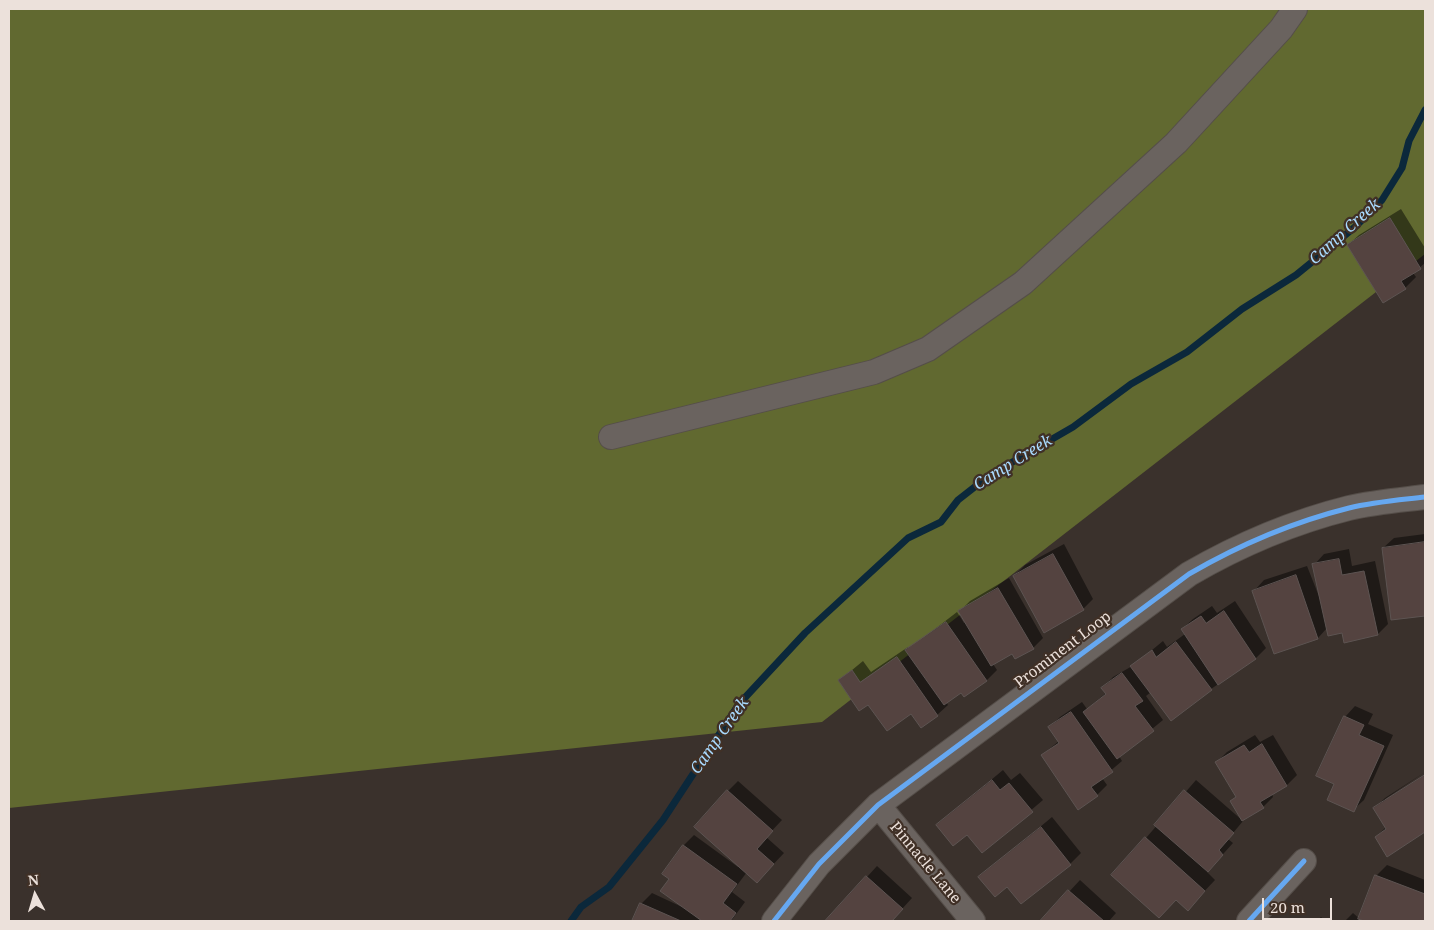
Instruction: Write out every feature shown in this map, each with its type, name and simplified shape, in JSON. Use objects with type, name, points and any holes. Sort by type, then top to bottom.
[{"type":"street","points":[[611,437],[874,372],[928,349],[1023,282],[1176,143],[1281,29],[1295,9]]},
{"type":"street","name":"Prominent Loop","points":[[774,921],[819,864],[878,806],[1189,574],[1242,546],[1298,523],[1350,508],[1425,497]]},
{"type":"street","name":"Pinnacle Lane","points":[[878,806],[973,921]]},
{"type":"street","points":[[1249,921],[1304,861]]},
{"type":"green space","points":[[9,9],[1425,9],[1425,254],[822,722],[9,808]]},
{"type":"building","points":[[1390,218],[1421,269],[1401,281],[1406,289],[1383,303],[1347,245]]},
{"type":"building","points":[[1425,542],[1425,616],[1391,620],[1382,548]]},
{"type":"building","points":[[1053,554],[1084,610],[1044,633],[1013,576]]},
{"type":"building","points":[[1339,559],[1342,575],[1364,571],[1378,635],[1344,643],[1342,633],[1328,636],[1312,564]]},
{"type":"building","points":[[1296,575],[1318,639],[1274,654],[1252,591]]},
{"type":"building","points":[[998,588],[1034,649],[1015,659],[1012,654],[991,666],[958,611]]},
{"type":"building","points":[[1224,611],[1256,659],[1218,685],[1181,629],[1201,616],[1206,623]]},
{"type":"building","points":[[946,622],[987,681],[964,697],[961,693],[944,705],[905,650]]},
{"type":"building","points":[[1176,642],[1212,690],[1171,721],[1130,666],[1152,650],[1156,657]]},
{"type":"building","points":[[897,657],[938,716],[921,728],[911,714],[887,731],[868,705],[859,711],[838,680],[852,670],[860,682]]},
{"type":"building","points":[[1122,673],[1143,701],[1135,706],[1154,731],[1117,759],[1083,712],[1106,694],[1101,688]]},
{"type":"building","points":[[1071,712],[1113,772],[1091,787],[1098,796],[1078,810],[1041,755],[1059,743],[1048,727]]},
{"type":"building","points":[[1344,716],[1364,725],[1359,735],[1384,746],[1354,812],[1327,800],[1334,784],[1316,776]]},
{"type":"building","points":[[1262,744],[1287,786],[1260,802],[1264,808],[1242,821],[1230,801],[1236,797],[1215,762],[1244,745],[1249,752]]},
{"type":"building","points":[[1425,775],[1425,832],[1387,857],[1375,837],[1386,829],[1373,808]]},
{"type":"building","points":[[992,780],[1000,790],[1009,783],[1033,812],[982,853],[967,835],[953,846],[936,825]]},
{"type":"building","points":[[727,790],[773,831],[757,849],[774,864],[757,883],[694,827]]},
{"type":"building","points":[[1184,790],[1234,833],[1219,850],[1223,855],[1208,872],[1154,825]]},
{"type":"building","points":[[1041,827],[1071,865],[1021,904],[1007,887],[995,897],[978,877]]},
{"type":"building","points":[[1145,837],[1205,891],[1188,911],[1176,900],[1159,918],[1111,875]]},
{"type":"building","points":[[683,845],[737,884],[723,903],[736,913],[730,921],[702,921],[660,891],[669,879],[662,874]]},
{"type":"building","points":[[1375,875],[1425,894],[1425,921],[1364,921],[1358,919]]},
{"type":"building","points":[[866,876],[903,909],[892,921],[825,921]]},
{"type":"building","points":[[1068,890],[1104,921],[1040,921]]},
{"type":"building","points":[[640,903],[681,921],[632,921]]},
{"type":"waterway","name":"Camp Creek","points":[[571,921],[581,907],[609,887],[663,820],[739,704],[805,633],[908,538],[941,522],[958,500],[990,475],[1073,427],[1131,384],[1187,352],[1242,309],[1296,275],[1355,227],[1382,200],[1402,168],[1409,141],[1425,110]]},
{"type":"cycle path","points":[[774,921],[819,864],[878,805],[1189,574],[1227,553],[1307,520],[1358,506],[1425,497]]},
{"type":"cycle path","points":[[1249,921],[1304,861]]}]
